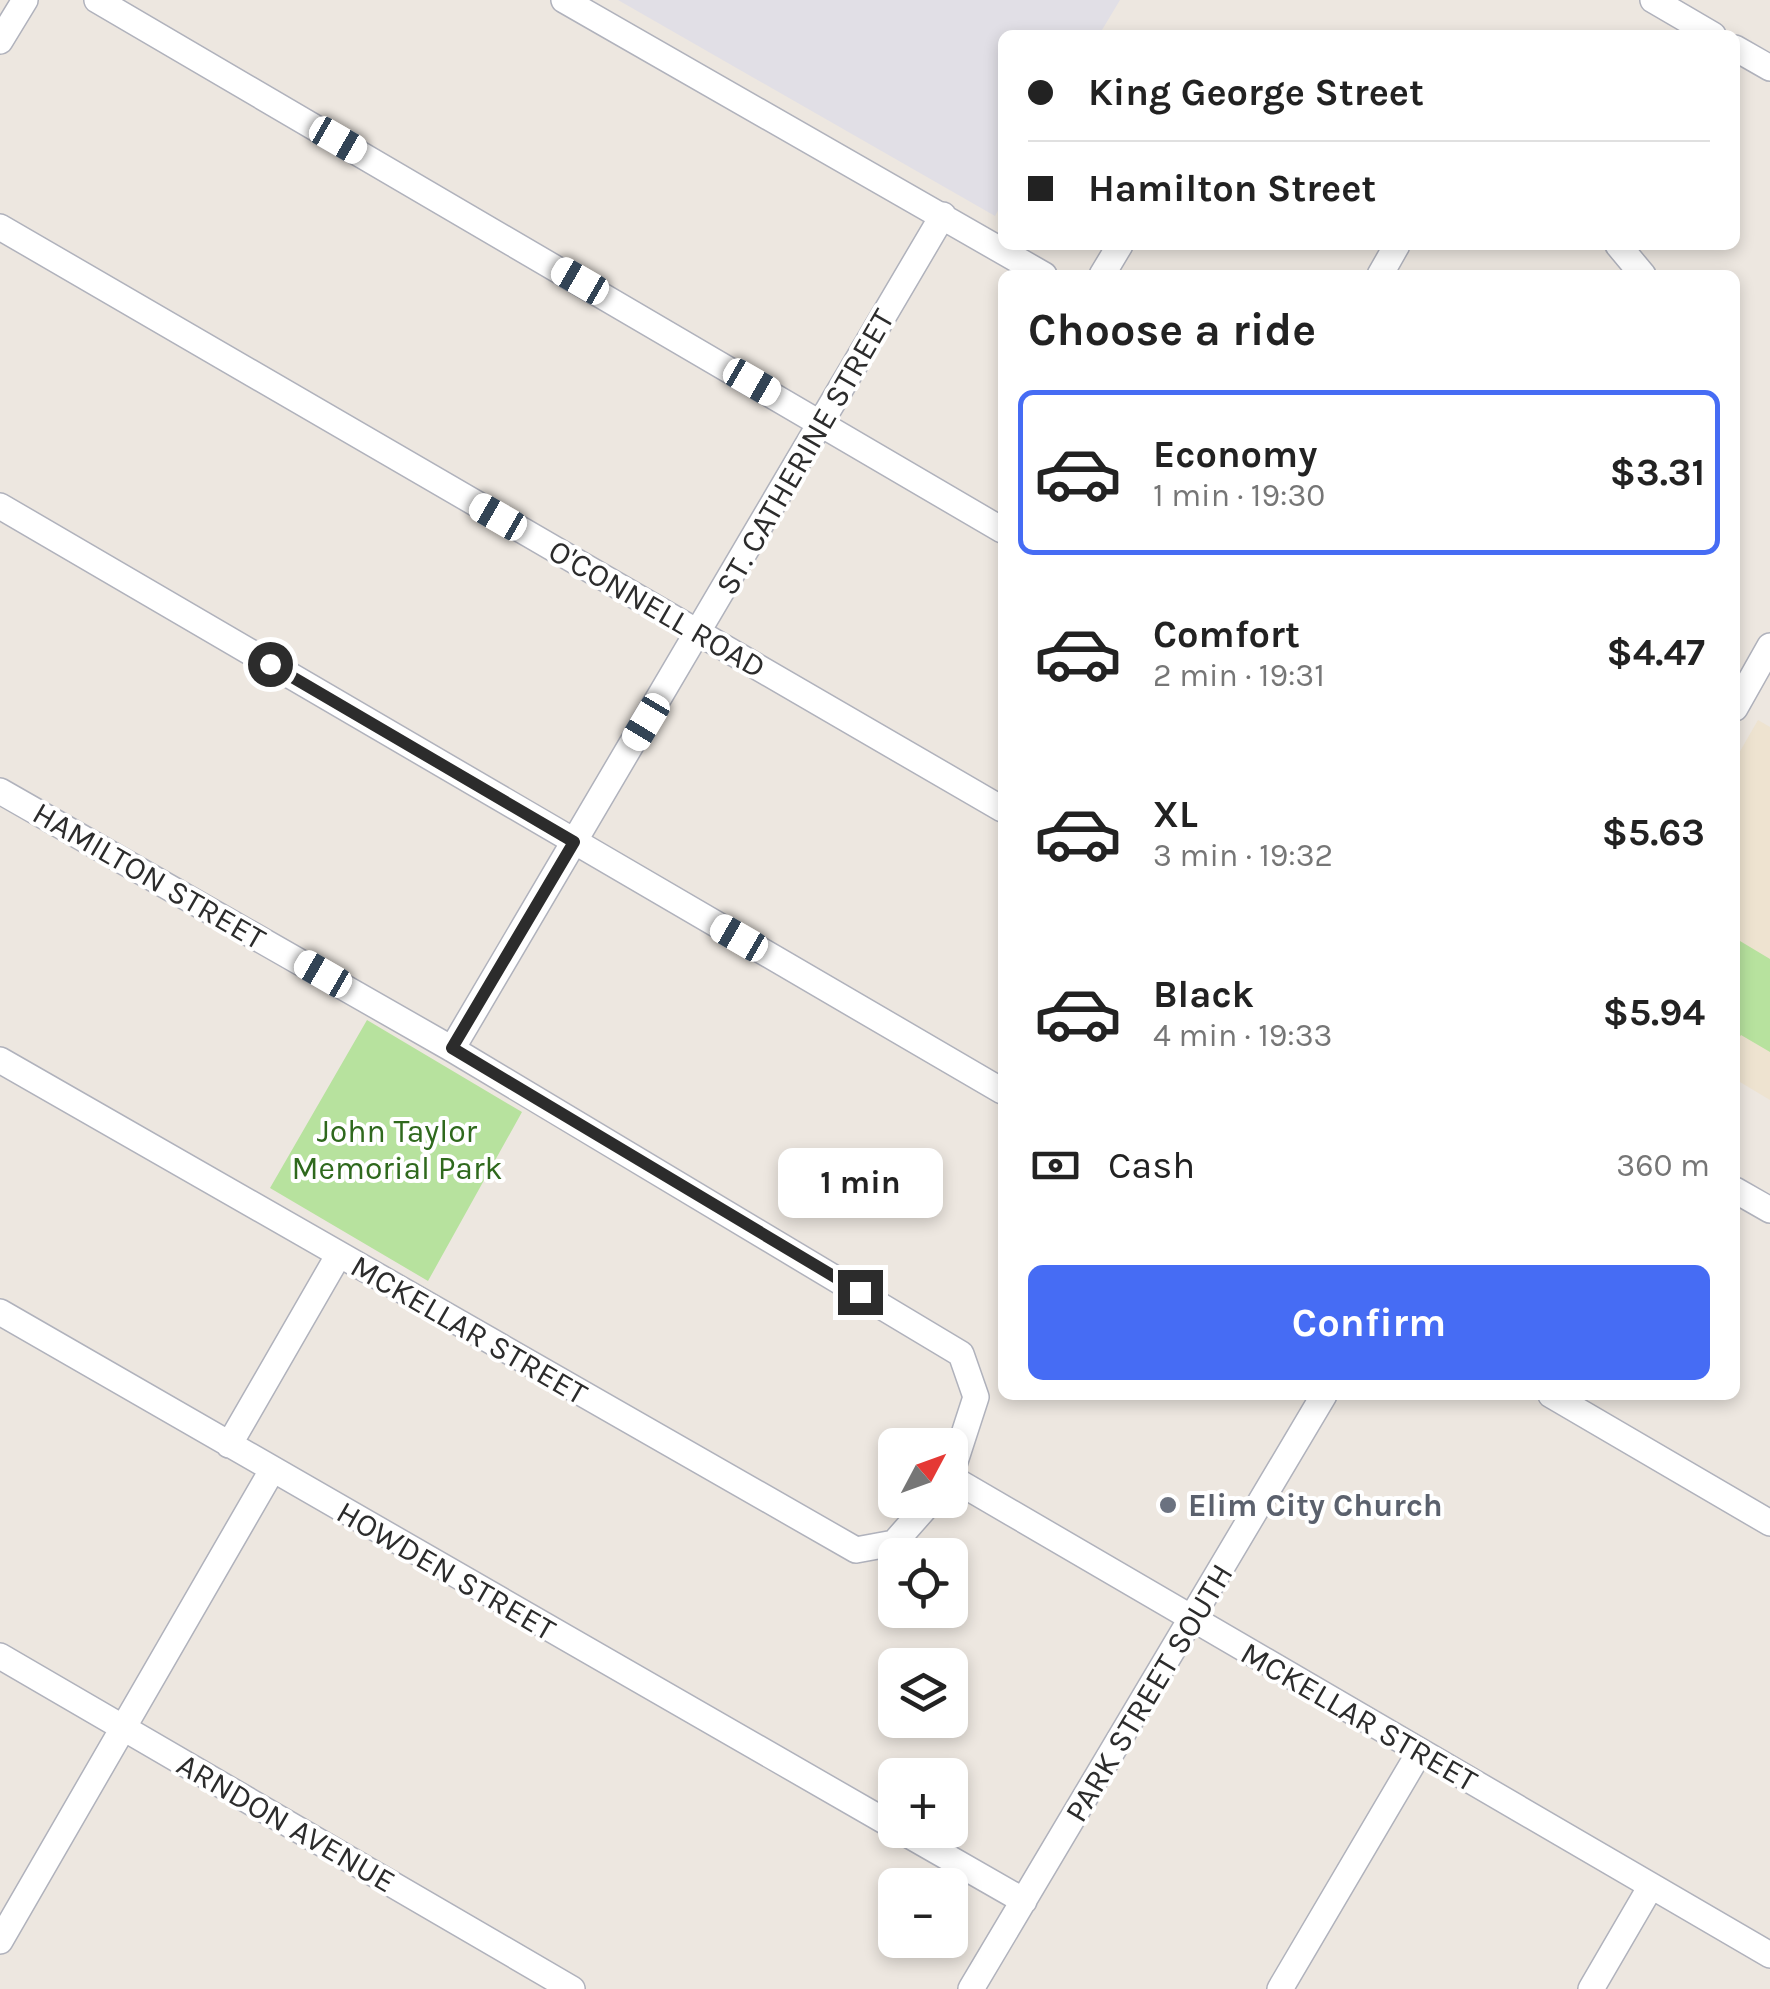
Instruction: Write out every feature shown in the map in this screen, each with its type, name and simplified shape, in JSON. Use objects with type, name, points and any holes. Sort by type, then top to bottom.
[{"type":"street","points":[[0,41],[25,0]]},
{"type":"street","points":[[97,0],[998,528]]},
{"type":"street","points":[[564,0],[998,248]]},
{"type":"street","points":[[1653,0],[1704,30]]},
{"type":"street","points":[[1740,51],[1770,68]]},
{"type":"street","name":"ST. CATHERINE STREET","points":[[452,1048],[943,216]]},
{"type":"street","name":"O'CONNELL ROAD","points":[[0,227],[998,807]]},
{"type":"street","points":[[1001,250],[1035,270]]},
{"type":"street","points":[[1622,250],[1639,270]]},
{"type":"street","points":[[0,506],[998,1089]]},
{"type":"street","points":[[1751,684],[1770,646]]},
{"type":"street","name":"HAMILTON STREET","points":[[0,791],[452,1048],[961,1354],[976,1397],[966,1428]]},
{"type":"street","name":"MCKELLAR STREET","points":[[0,1060],[856,1550],[894,1543],[916,1518]]},
{"type":"street","points":[[1740,1193],[1770,1210]]},
{"type":"street","points":[[229,1445],[338,1256]]},
{"type":"street","name":"HOWDEN STREET","points":[[0,1312],[271,1472],[878,1818]]},
{"type":"street","name":"PARK STREET SOUTH","points":[[971,1989],[1321,1400]]},
{"type":"street","points":[[1559,1400],[1770,1524]]},
{"type":"street","points":[[0,1941],[271,1472]]},
{"type":"street","name":"MCKELLAR STREET","points":[[968,1488],[1770,1955]]},
{"type":"street","name":"ARNDON AVENUE","points":[[0,1656],[572,1989]]},
{"type":"street","points":[[1280,1989],[1418,1753]]},
{"type":"street","name":"HOWDEN STREET","points":[[931,1848],[1024,1901]]},
{"type":"street","points":[[1591,1989],[1651,1886]]},
{"type":"shaded area","points":[[618,0],[1120,0],[1102,30],[998,30],[995,216]]},
{"type":"shaded area","points":[[1758,720],[1770,727],[1770,1100],[1740,1082],[1740,751]]},
{"type":"green space","points":[[1740,941],[1770,959],[1770,1052],[1741,1035]]},
{"type":"green space","name":"John Taylor Memorial Park","points":[[367,1020],[522,1112],[428,1281],[270,1188]]},
{"type":"place","name":"Elim City Church","points":[[1168,1505]]},
{"type":"route","points":[[270,664],[574,842],[452,1048],[860,1292]]}]
